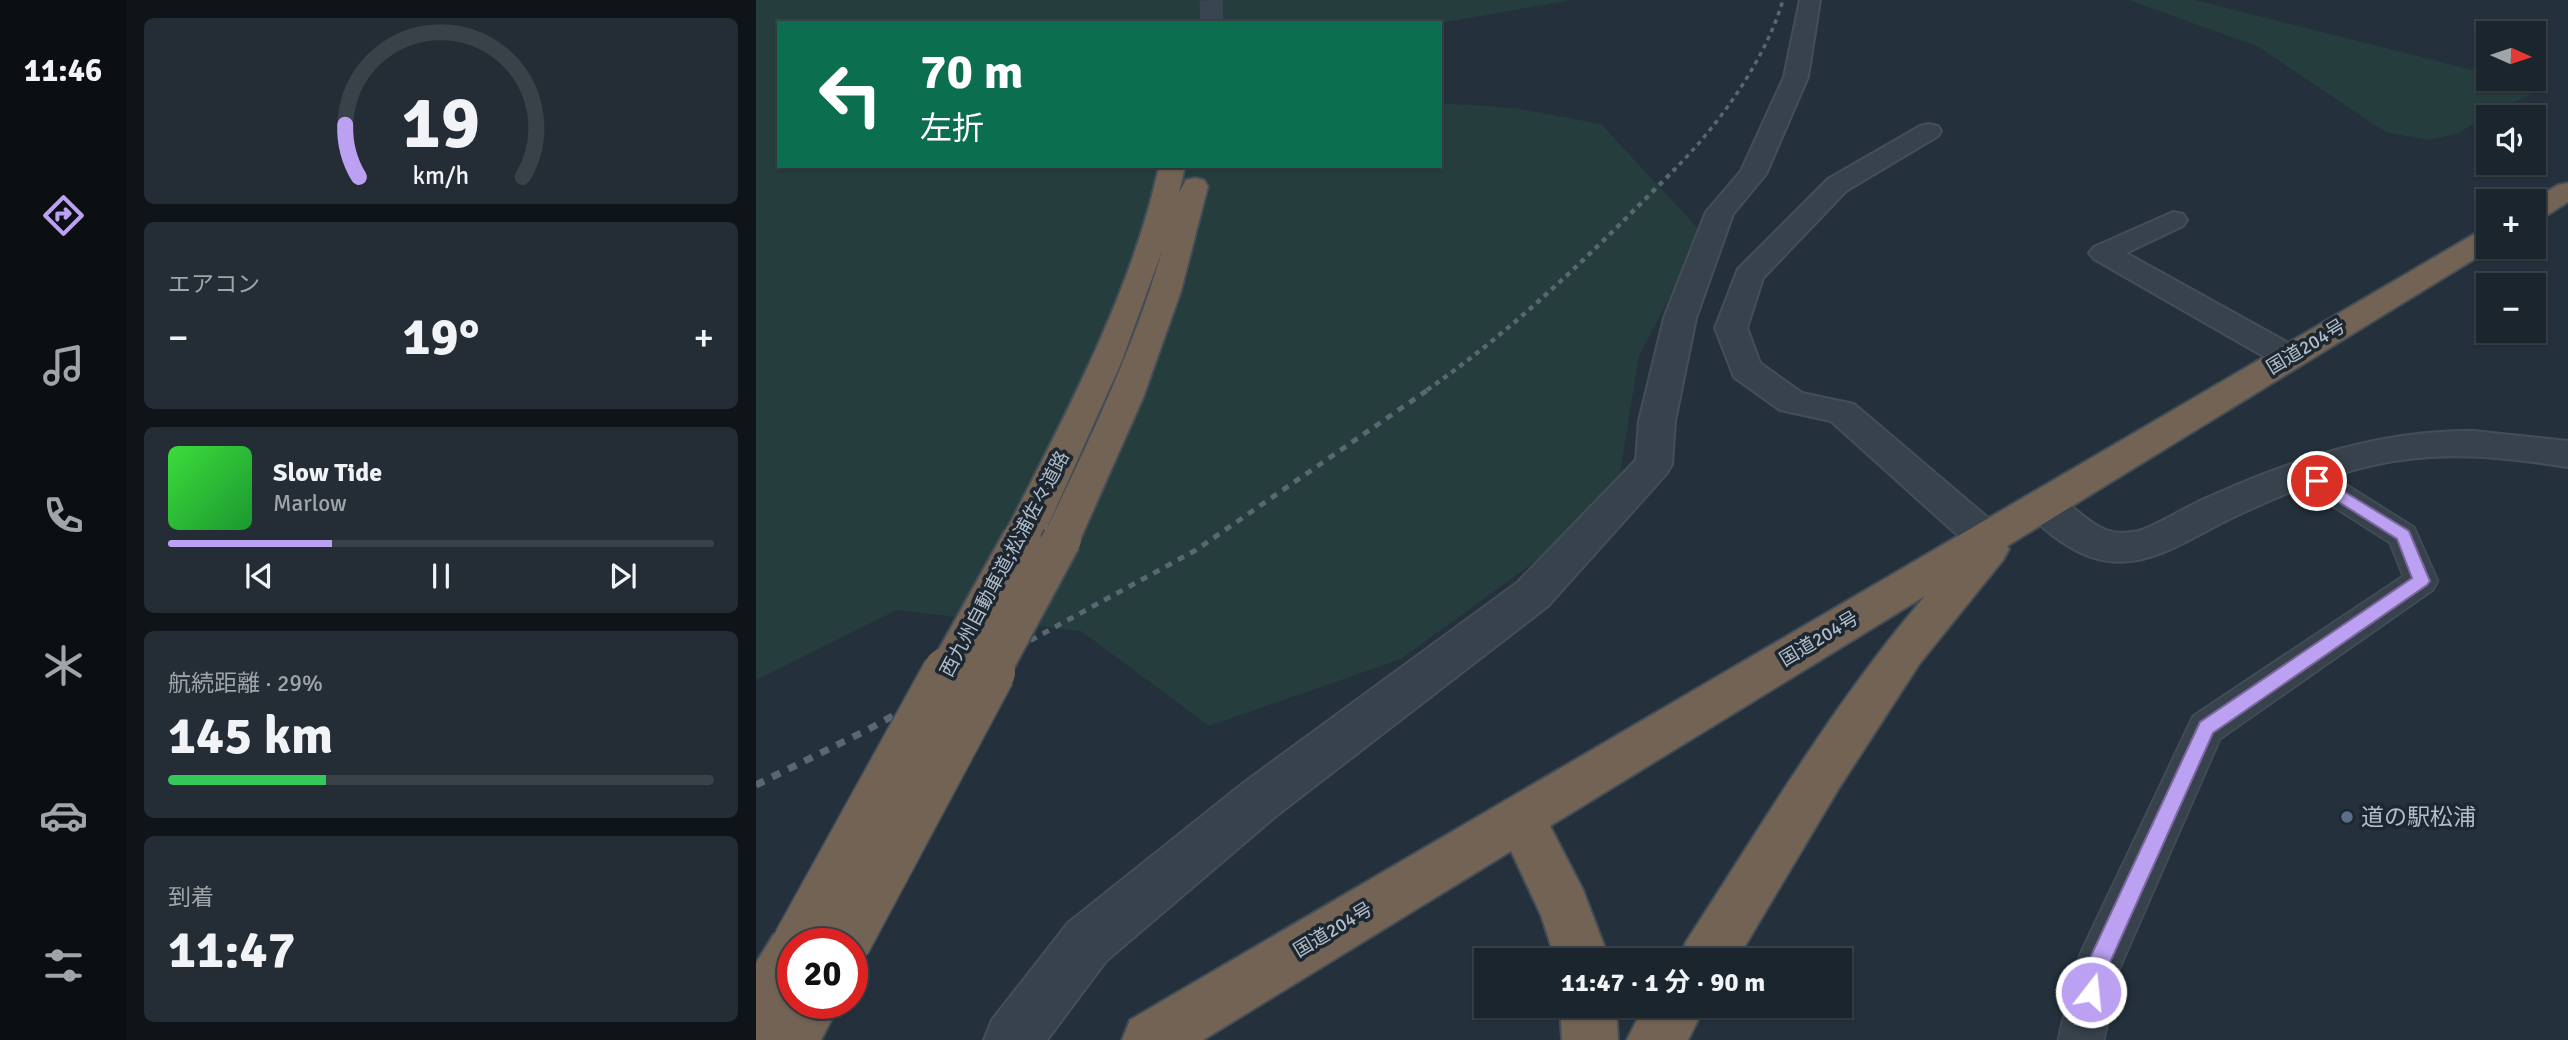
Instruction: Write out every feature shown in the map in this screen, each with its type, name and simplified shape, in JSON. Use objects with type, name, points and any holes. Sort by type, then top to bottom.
[{"type":"highway","name":"西九州自動車道;松浦佐々道路","points":[[852,928],[1042,539],[1090,398],[1133,293],[1169,188],[1172,168]]},
{"type":"highway","name":"西九州自動車道;松浦佐々道路","points":[[807,928],[1126,398],[1166,291],[1197,168]]},
{"type":"highway","points":[[2546,204],[2568,191]]},
{"type":"highway","name":"国道204号","points":[[1150,1040],[2476,245]]},
{"type":"highway","points":[[1713,948],[1822,774],[1905,650],[2013,523]]},
{"type":"highway","points":[[1520,818],[1565,908],[1579,948]]},
{"type":"highway","points":[[756,1014],[777,979]]},
{"type":"highway","points":[[1589,1018],[1590,1040]]},
{"type":"highway","points":[[1655,1040],[1669,1018]]},
{"type":"highway","points":[[789,1040],[801,1019]]},
{"type":"street","points":[[1012,1040],[1087,942],[1259,800],[1533,594],[1654,464],[1657,421],[1680,318],[1720,212],[1753,174],[1797,77],[1810,0]]},
{"type":"street","points":[[1929,131],[1837,186],[1749,275],[1731,328],[1746,369],[1792,402],[1842,412],[2013,523],[2068,527],[2096,544],[2126,548],[2154,541],[2223,505],[2304,473],[2380,451],[2448,443],[2515,446],[2568,454]]},
{"type":"street","points":[[2173,220],[2104,253],[2289,358]]},
{"type":"lane","points":[[2081,1040],[2096,968],[2206,728],[2421,581],[2403,536],[2304,473]]},
{"type":"green space","points":[[756,0],[1572,0],[1442,23],[777,21],[777,168],[1442,168],[1442,103],[1515,108],[1601,124],[1703,234],[1639,356],[1615,503],[1401,659],[1209,726],[1081,631],[897,610],[756,680]]},
{"type":"green space","points":[[2129,0],[2195,0],[2476,71],[2476,91],[2538,91],[2508,105],[2476,105],[2476,122],[2457,134],[2428,140],[2385,132],[2259,47]]},
{"type":"tunnel","points":[[1211,0],[1212,21]]},
{"type":"railway","points":[[1673,171],[1707,134],[1738,92],[1765,46],[1783,0]]},
{"type":"railway","points":[[1427,390],[1461,366],[1525,313],[1673,171]]},
{"type":"railway","points":[[969,674],[1196,550],[1429,389]]},
{"type":"railway","points":[[756,785],[869,729],[972,672]]},
{"type":"place","name":"道の駅松浦","points":[[2347,817]]},
{"type":"route","points":[[2091,992],[2096,968],[2206,728],[2421,581],[2403,536],[2317,481]]}]
